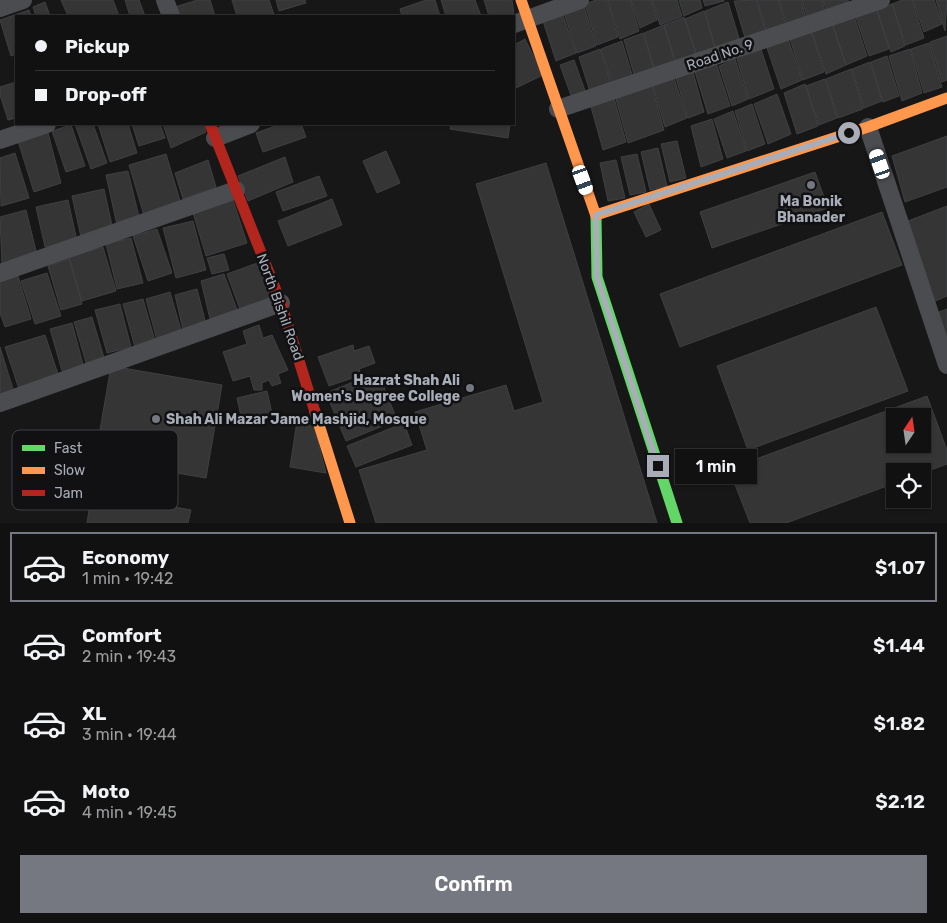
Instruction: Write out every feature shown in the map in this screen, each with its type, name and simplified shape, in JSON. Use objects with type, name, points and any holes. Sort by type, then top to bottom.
[{"type":"street","points":[[0,8],[23,0]]},
{"type":"street","points":[[521,0],[521,21],[558,109],[596,215],[597,277],[677,523]]},
{"type":"street","points":[[521,21],[580,0]]},
{"type":"street","name":"Road No. 9","points":[[558,109],[881,0]]},
{"type":"street","points":[[596,215],[868,127],[947,98]]},
{"type":"street","points":[[0,140],[44,125]]},
{"type":"street","points":[[212,131],[246,125]]},
{"type":"street","points":[[868,127],[947,365]]},
{"type":"street","name":"North Bishil Road","points":[[212,131],[281,303],[350,523]]},
{"type":"street","points":[[0,273],[236,190]]},
{"type":"street","points":[[0,403],[281,303]]},
{"type":"building","points":[[61,0],[113,0],[119,15],[68,15]]},
{"type":"building","points":[[125,0],[139,0],[145,15],[130,15]]},
{"type":"building","points":[[197,0],[210,0],[215,15],[175,15],[172,8]]},
{"type":"building","points":[[232,0],[269,0],[274,15],[237,15]]},
{"type":"building","points":[[276,0],[305,0],[306,3],[279,11]]},
{"type":"building","points":[[426,0],[435,0],[440,15],[402,15],[400,9]]},
{"type":"building","points":[[441,0],[475,0],[481,15],[446,15]]},
{"type":"building","points":[[484,0],[512,0],[514,15],[489,15]]},
{"type":"building","points":[[596,0],[607,0],[618,37],[597,45],[585,4]]},
{"type":"building","points":[[608,0],[630,0],[639,31],[620,39]]},
{"type":"building","points":[[631,0],[651,0],[657,20],[640,28]]},
{"type":"building","points":[[652,0],[677,0],[682,16],[660,25]]},
{"type":"building","points":[[679,0],[700,0],[702,8],[684,16]]},
{"type":"building","points":[[703,0],[724,0],[724,1],[705,6]]},
{"type":"building","points":[[756,0],[766,33],[746,41],[734,1]]},
{"type":"building","points":[[757,0],[778,0],[786,26],[767,33]]},
{"type":"building","points":[[779,0],[801,0],[806,18],[787,25]]},
{"type":"building","points":[[802,0],[822,0],[825,12],[808,19]]},
{"type":"building","points":[[823,0],[848,0],[849,5],[827,13]]},
{"type":"building","points":[[902,0],[912,0],[924,38],[906,45],[892,4]]},
{"type":"building","points":[[913,0],[934,0],[942,24],[924,32]]},
{"type":"building","points":[[936,0],[947,0],[945,31]]},
{"type":"building","points":[[45,2],[50,15],[36,15],[33,7]]},
{"type":"building","points":[[728,2],[741,45],[717,54],[705,11]]},
{"type":"building","points":[[583,3],[596,46],[577,53],[563,10]]},
{"type":"building","points":[[892,4],[905,46],[891,52],[877,10]]},
{"type":"building","points":[[876,8],[889,49],[869,56],[856,17]]},
{"type":"building","points":[[29,10],[31,15],[15,15],[15,54],[11,56],[0,20]]},
{"type":"building","points":[[561,10],[576,53],[556,61],[542,18]]},
{"type":"building","points":[[704,11],[716,52],[698,59],[685,19]]},
{"type":"building","points":[[854,16],[867,56],[846,65],[833,25]]},
{"type":"building","points":[[684,17],[697,58],[677,66],[664,25]]},
{"type":"building","points":[[832,24],[846,65],[826,74],[812,32]]},
{"type":"building","points":[[664,25],[676,66],[656,74],[644,33]]},
{"type":"building","points":[[811,31],[824,72],[803,80],[790,39]]},
{"type":"building","points":[[643,33],[655,73],[636,81],[624,40]]},
{"type":"building","points":[[947,36],[947,80],[942,82],[930,42]]},
{"type":"building","points":[[525,39],[543,75],[516,88],[515,86],[515,44]]},
{"type":"building","points":[[788,39],[802,80],[781,89],[767,48]]},
{"type":"building","points":[[622,41],[634,81],[614,89],[601,49]]},
{"type":"building","points":[[929,43],[942,87],[924,93],[911,49]]},
{"type":"building","points":[[600,49],[613,90],[592,98],[579,57]]},
{"type":"building","points":[[761,49],[774,89],[749,99],[737,59]]},
{"type":"building","points":[[910,49],[922,93],[902,101],[889,56]]},
{"type":"building","points":[[887,56],[899,96],[883,102],[871,62]]},
{"type":"building","points":[[735,59],[748,99],[732,106],[719,66]]},
{"type":"building","points":[[574,60],[587,96],[573,101],[560,65]]},
{"type":"building","points":[[870,62],[882,101],[864,108],[852,69]]},
{"type":"building","points":[[716,63],[730,106],[708,114],[695,72]]},
{"type":"building","points":[[851,69],[863,109],[838,118],[826,79]]},
{"type":"building","points":[[693,72],[704,112],[688,118],[676,78]]},
{"type":"building","points":[[674,78],[687,118],[665,127],[653,86]]},
{"type":"building","points":[[825,79],[837,118],[819,125],[806,86]]},
{"type":"building","points":[[15,82],[15,118],[8,120],[0,95],[0,87]]},
{"type":"building","points":[[805,84],[818,126],[797,134],[784,93]]},
{"type":"building","points":[[652,86],[664,130],[628,143],[616,99]]},
{"type":"building","points":[[777,94],[791,134],[768,144],[754,104]]},
{"type":"building","points":[[614,98],[626,142],[603,150],[591,107]]},
{"type":"building","points":[[752,104],[765,144],[747,151],[735,111]]},
{"type":"building","points":[[733,111],[746,151],[727,158],[714,119]]},
{"type":"building","points":[[712,119],[723,159],[701,167],[691,126]]},
{"type":"building","points":[[71,125],[85,166],[66,172],[52,131]]},
{"type":"building","points":[[75,125],[93,125],[107,163],[91,169]]},
{"type":"building","points":[[98,125],[128,125],[137,153],[110,162]]},
{"type":"building","points":[[132,125],[160,125],[165,138],[139,146]]},
{"type":"building","points":[[163,125],[204,125],[206,132],[171,148]]},
{"type":"building","points":[[278,125],[301,125],[306,137],[263,152],[256,133]]},
{"type":"building","points":[[451,125],[510,125],[508,138],[450,129]]},
{"type":"building","points":[[48,133],[61,183],[34,192],[18,141]]},
{"type":"building","points":[[947,136],[947,187],[905,202],[892,156]]},
{"type":"building","points":[[677,141],[686,178],[670,182],[661,144]]},
{"type":"building","points":[[658,148],[667,186],[650,190],[641,152]]},
{"type":"building","points":[[386,151],[400,183],[377,193],[363,161]]},
{"type":"building","points":[[15,153],[29,198],[1,206],[0,158]]},
{"type":"building","points":[[166,154],[181,204],[144,215],[129,165]]},
{"type":"building","points":[[637,154],[646,192],[630,195],[621,157]]},
{"type":"building","points":[[285,157],[293,182],[248,201],[238,176]]},
{"type":"building","points":[[208,160],[216,187],[183,199],[175,173]]},
{"type":"building","points":[[616,160],[625,198],[608,201],[600,163]]},
{"type":"building","points":[[546,163],[657,523],[376,523],[359,470],[427,450],[415,412],[506,385],[514,411],[543,402],[476,184]]},
{"type":"building","points":[[128,171],[140,221],[117,225],[106,175]]},
{"type":"building","points":[[815,172],[828,208],[712,248],[700,212]]},
{"type":"building","points":[[319,176],[327,196],[283,211],[276,192]]},
{"type":"building","points":[[104,189],[113,230],[81,237],[72,196]]},
{"type":"building","points":[[332,199],[342,225],[288,246],[278,221]]},
{"type":"building","points":[[68,200],[77,241],[45,247],[36,207]]},
{"type":"building","points":[[233,200],[247,243],[206,256],[193,213]]},
{"type":"building","points":[[649,204],[661,230],[646,237],[634,212]]},
{"type":"building","points":[[947,206],[947,296],[933,302],[908,221]]},
{"type":"building","points":[[26,210],[37,255],[2,264],[0,217]]},
{"type":"building","points":[[882,212],[902,265],[680,347],[660,294]]},
{"type":"building","points":[[193,221],[206,270],[176,278],[163,228]]},
{"type":"building","points":[[157,229],[172,273],[148,281],[133,236]]},
{"type":"building","points":[[131,238],[143,283],[117,289],[106,244]]},
{"type":"building","points":[[103,247],[116,291],[82,301],[69,257]]},
{"type":"building","points":[[224,254],[229,270],[212,274],[207,258]]},
{"type":"building","points":[[69,259],[82,304],[61,310],[48,266]]},
{"type":"building","points":[[263,261],[277,298],[241,312],[227,274]]},
{"type":"building","points":[[47,273],[61,316],[35,324],[21,281]]},
{"type":"building","points":[[224,274],[239,315],[211,323],[201,281]]},
{"type":"building","points":[[18,276],[31,319],[5,327],[0,313],[0,282]]},
{"type":"building","points":[[197,289],[207,328],[184,334],[175,295]]},
{"type":"building","points":[[170,292],[183,337],[158,344],[146,299]]},
{"type":"building","points":[[143,299],[156,344],[136,351],[123,304]]},
{"type":"building","points":[[120,304],[131,347],[107,353],[95,310]]},
{"type":"building","points":[[876,307],[908,391],[748,450],[717,366]]},
{"type":"building","points":[[947,309],[947,337],[939,312]]},
{"type":"building","points":[[92,317],[105,361],[87,366],[74,322]]},
{"type":"building","points":[[72,323],[84,368],[63,374],[50,329]]},
{"type":"building","points":[[259,325],[263,338],[272,335],[288,370],[278,374],[281,383],[272,386],[269,380],[262,383],[262,390],[254,390],[250,376],[233,381],[223,352],[247,344],[243,331]]},
{"type":"building","points":[[45,335],[60,380],[20,392],[5,347]]},
{"type":"building","points":[[353,345],[354,351],[369,346],[375,363],[359,369],[361,375],[329,386],[318,357]]},
{"type":"building","points":[[0,347],[14,392],[0,396]]},
{"type":"building","points":[[111,366],[222,385],[206,478],[178,473],[178,430],[100,430]]},
{"type":"building","points":[[363,378],[367,388],[382,382],[397,420],[346,441],[326,393]]},
{"type":"building","points":[[267,391],[273,418],[243,425],[237,398]]},
{"type":"building","points":[[927,396],[947,450],[947,464],[931,470],[931,463],[886,463],[886,486],[786,523],[750,523],[729,469],[886,411],[886,453],[931,453],[931,408],[894,408]]},
{"type":"building","points":[[298,415],[312,418],[326,473],[290,467]]},
{"type":"building","points":[[404,423],[412,445],[356,467],[347,446]]},
{"type":"building","points":[[178,508],[191,510],[188,523],[87,523],[89,510],[178,510]]},
{"type":"traffic: fast","points":[[596,216],[597,277],[677,523]]},
{"type":"traffic: slow","points":[[521,0],[596,216]]},
{"type":"traffic: slow","points":[[596,215],[868,127],[947,98]]},
{"type":"traffic: slow","points":[[315,412],[350,523]]},
{"type":"traffic: jam","points":[[210,125],[281,303],[315,412]]},
{"type":"place","name":"Ma Bonik Bhanader","points":[[811,185]]},
{"type":"place","name":"Hazrat Shah Ali Women's Degree College","points":[[470,388]]},
{"type":"place","name":"Shah Ali Mazar Jame Mashjid, Mosque","points":[[156,419]]},
{"type":"route","points":[[658,466],[597,277],[595,260],[596,215],[849,133]]}]
